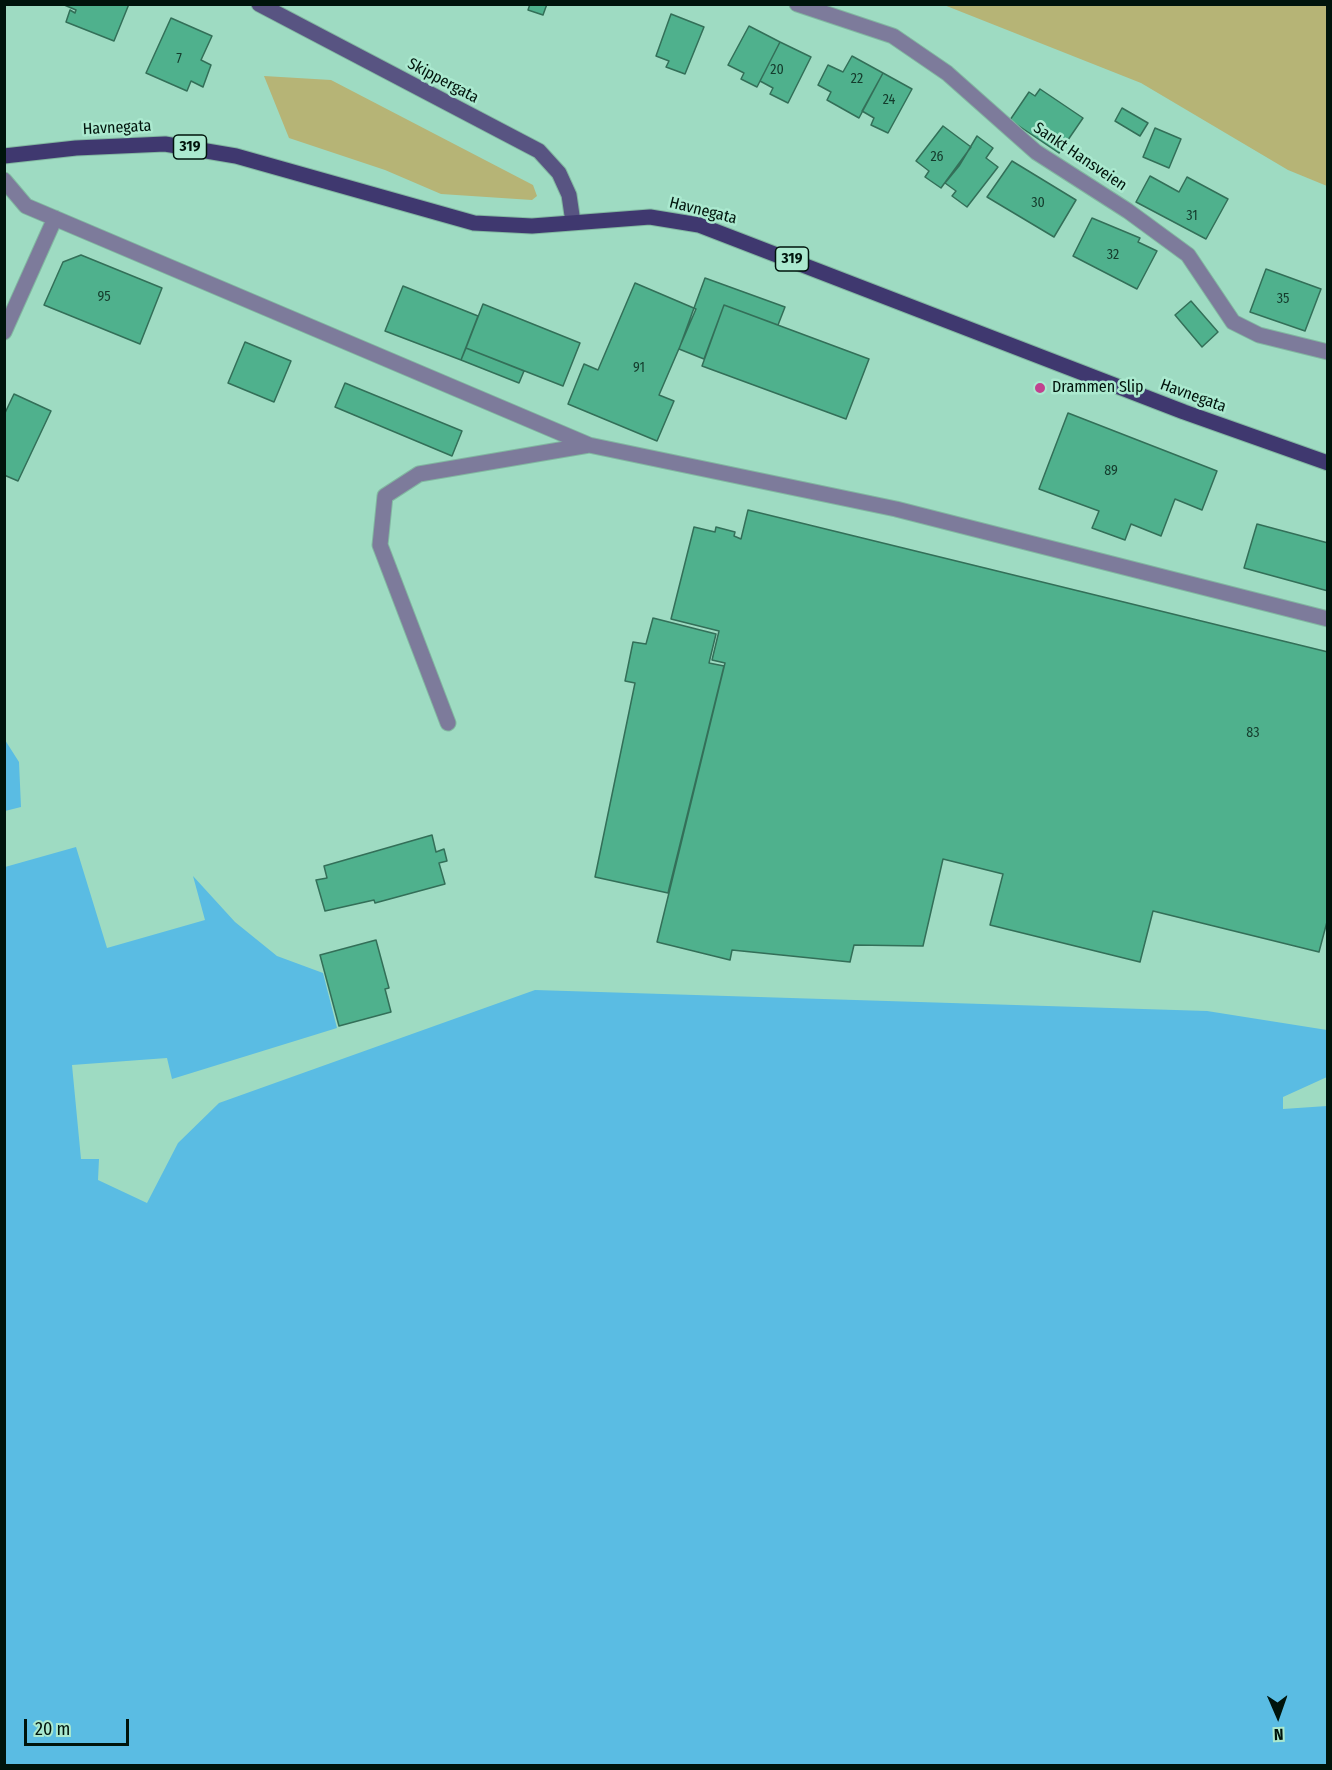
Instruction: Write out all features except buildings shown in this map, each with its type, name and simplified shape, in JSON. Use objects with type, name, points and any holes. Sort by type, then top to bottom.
[{"type":"main road","name":"Skippergata","points":[[259,4],[539,151],[559,172],[569,195],[573,222]]},
{"type":"main road","name":"Havnegata","points":[[4,156],[96,147],[165,144],[248,159],[474,223],[504,226],[650,217],[699,225],[1184,412],[1328,464]]},
{"type":"street","name":"Sankt Hansveien","points":[[796,4],[893,36],[946,73],[1036,152],[1128,211],[1188,255],[1233,322],[1259,336],[1328,352]]},
{"type":"street","points":[[4,180],[26,206],[589,446],[896,509],[1328,620]]},
{"type":"street","points":[[4,332],[55,218]]},
{"type":"street","points":[[448,723],[380,545],[385,496],[419,474],[589,446]]},
{"type":"shaded area","points":[[944,5],[1327,5],[1327,186],[1288,170],[1141,83]]},
{"type":"shaded area","points":[[264,76],[331,80],[533,185],[537,196],[532,200],[441,194],[385,170],[289,138]]},
{"type":"water","points":[[5,740],[19,762],[21,807],[5,811]]},
{"type":"water","points":[[76,847],[107,948],[205,920],[193,876],[235,922],[277,956],[323,973],[337,1028],[172,1079],[167,1058],[72,1065],[81,1159],[99,1159],[98,1180],[147,1203],[178,1143],[219,1103],[535,990],[1207,1011],[1327,1030],[1327,1077],[1283,1097],[1283,1109],[1327,1106],[1327,1765],[5,1765],[5,867]]},
{"type":"place","name":"Drammen Slip","points":[[1040,388]]}]
